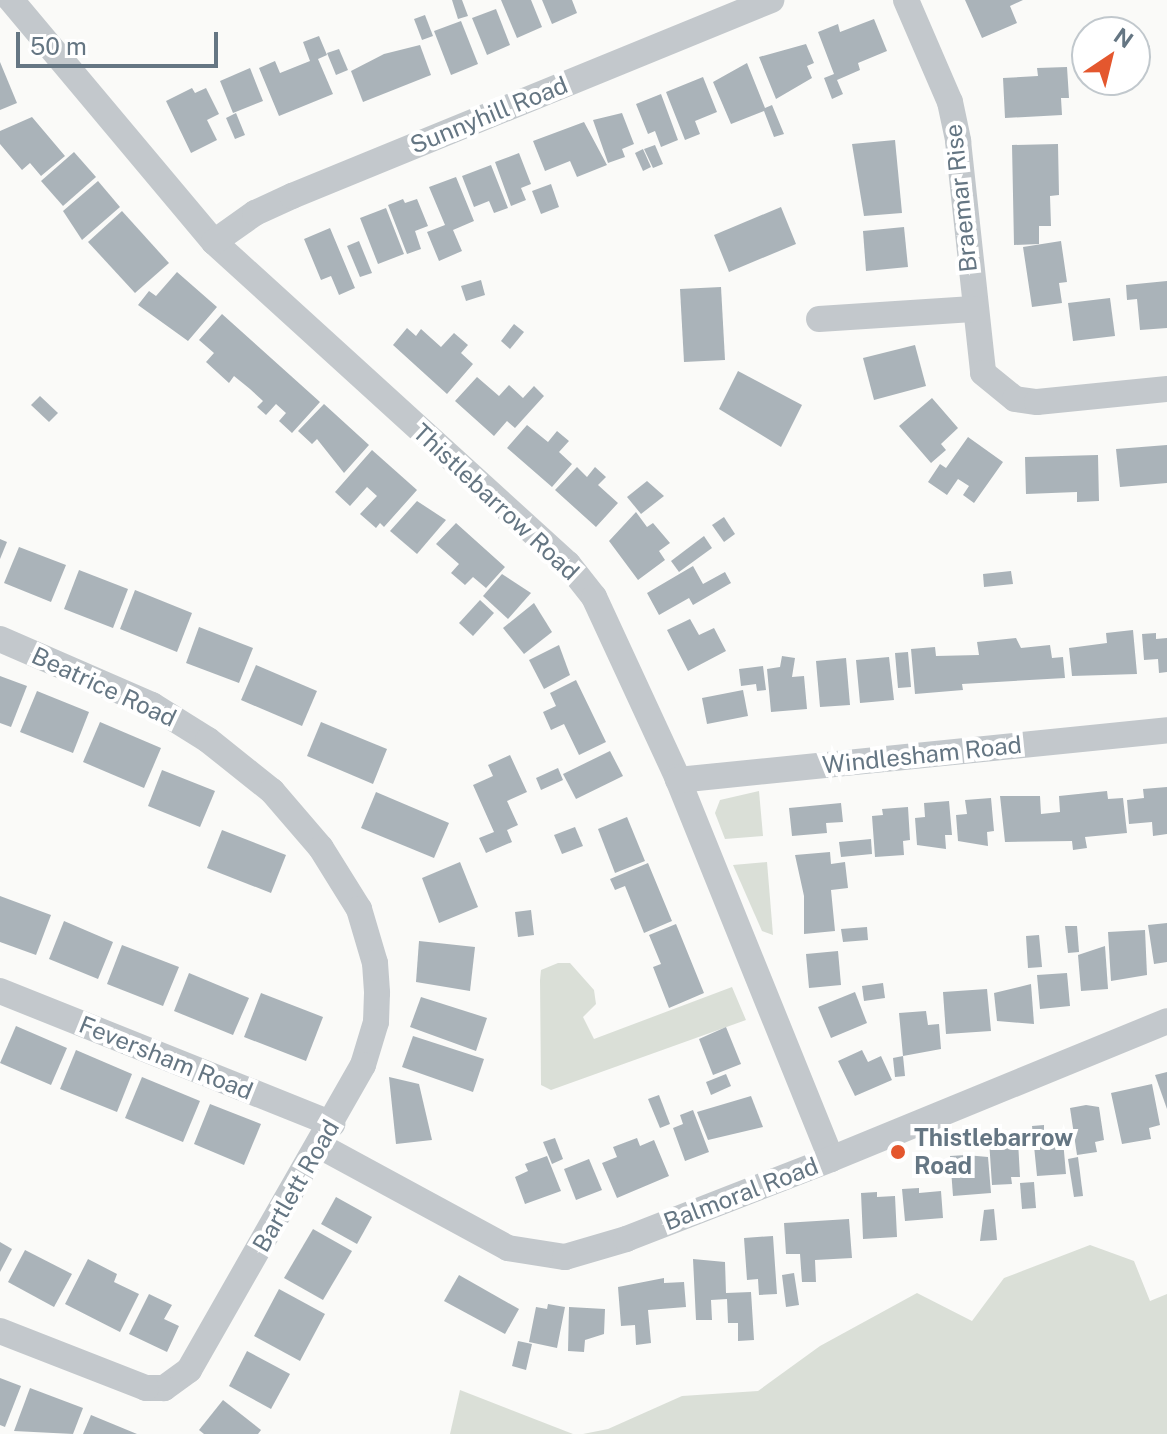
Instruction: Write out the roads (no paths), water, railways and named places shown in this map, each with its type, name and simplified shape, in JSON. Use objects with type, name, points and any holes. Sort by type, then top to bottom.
[{"type":"street","name":"Thistlebarrow Road","points":[[11,0],[214,242],[568,564],[614,634],[678,780],[831,1159]]},
{"type":"street","name":"Sunnyhill Road","points":[[214,242],[255,213],[292,196],[771,0]]},
{"type":"street","name":"Braemar Rise","points":[[906,0],[950,102],[983,373],[1015,399],[1037,402],[1167,389]]},
{"type":"street","points":[[819,319],[973,309]]},
{"type":"street","name":"Beatrice Road","points":[[0,639],[152,705],[208,740],[272,791],[321,848],[359,909],[375,963]]},
{"type":"street","name":"Windlesham Road","points":[[678,780],[1167,730]]},
{"type":"street","name":"Bartlett Road","points":[[0,1331],[146,1388],[164,1388],[189,1370],[326,1135],[370,1050],[376,1022],[375,963]]},
{"type":"street","name":"Feversham Road","points":[[0,991],[326,1135]]},
{"type":"street","name":"Balmoral Road","points":[[326,1135],[484,1237],[529,1255],[549,1258],[626,1239],[831,1159],[1167,1021]]},
{"type":"place","name":"Thistlebarrow Road","points":[[898,1152]]}]
